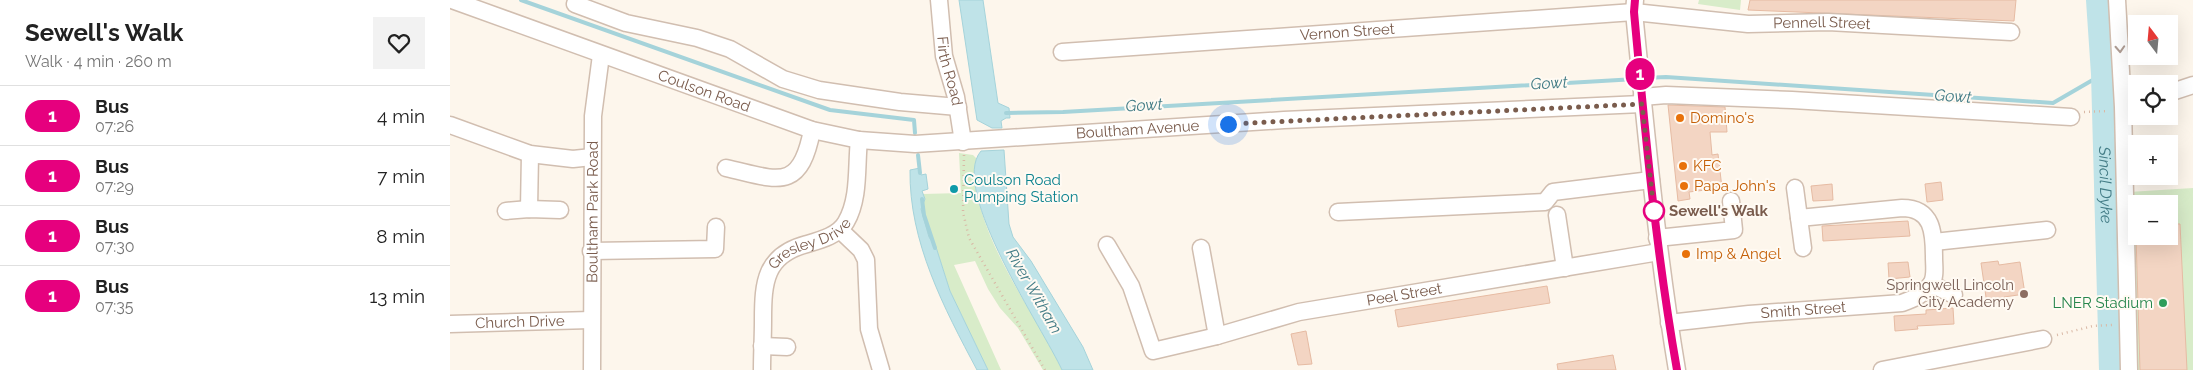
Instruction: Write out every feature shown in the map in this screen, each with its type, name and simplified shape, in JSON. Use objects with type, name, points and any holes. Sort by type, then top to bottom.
[{"type":"street","name":"Coulson Road","points":[[452,0],[812,130],[859,140],[915,144],[964,142]]},
{"type":"street","name":"Firth Road","points":[[939,0],[944,56],[957,102],[964,142]]},
{"type":"street","points":[[2117,0],[2125,107],[2128,370]]},
{"type":"street","points":[[575,4],[626,23],[697,38],[730,49],[783,79],[818,90],[900,102],[957,102]]},
{"type":"street","points":[[1633,4],[1658,245],[1677,370]]},
{"type":"street","name":"Pennell Street","points":[[1633,4],[1748,24],[1828,22],[2011,32]]},
{"type":"street","name":"Vernon Street","points":[[1062,52],[1633,4]]},
{"type":"street","name":"Boultham Park Road","points":[[592,370],[593,116],[601,55]]},
{"type":"street","points":[[2178,90],[2193,85]]},
{"type":"street","points":[[1642,97],[1666,95],[2079,114]]},
{"type":"street","name":"Boultham Avenue","points":[[964,142],[1642,97]]},
{"type":"street","points":[[450,125],[530,154],[573,159],[592,157]]},
{"type":"street","points":[[726,168],[775,179],[785,178],[793,173],[803,162],[812,130]]},
{"type":"street","name":"Gresley Drive","points":[[762,370],[762,295],[765,279],[770,268],[790,250],[817,241],[840,230],[846,222],[856,187],[859,140]]},
{"type":"street","points":[[529,208],[530,154]]},
{"type":"street","points":[[1338,212],[1545,202],[1553,192],[1651,180]]},
{"type":"street","points":[[1795,188],[1803,248]]},
{"type":"street","name":"Peel Street","points":[[1107,245],[1131,286],[1153,351],[1217,336],[1298,312],[1565,268],[1658,245],[1734,230],[1731,201]]},
{"type":"street","points":[[506,211],[529,208],[560,210]]},
{"type":"street","points":[[1799,218],[1912,208],[1920,212],[1933,228],[1935,275],[1931,284],[1954,296]]},
{"type":"street","points":[[1557,215],[1565,268]]},
{"type":"street","points":[[591,251],[715,249],[716,227]]},
{"type":"street","points":[[840,230],[861,250],[866,260],[869,329],[881,370]]},
{"type":"street","points":[[1934,242],[2047,230]]},
{"type":"street","points":[[1201,248],[1217,336]]},
{"type":"street","name":"Smith Street","points":[[1669,323],[1750,314],[1902,303],[1914,299],[1931,284]]},
{"type":"street","name":"Church Drive","points":[[450,324],[591,320]]},
{"type":"street","points":[[1886,370],[2042,339]]},
{"type":"street","points":[[762,346],[787,347]]},
{"type":"path","points":[[2079,114],[2125,107]]},
{"type":"path","points":[[964,142],[963,212],[967,232],[982,264],[1045,370]]},
{"type":"path","points":[[2042,339],[2093,326],[2116,324]]},
{"type":"green space","points":[[1699,0],[1741,0],[1740,10],[1698,4]]},
{"type":"green space","points":[[959,153],[973,155],[977,159],[976,184],[981,211],[992,239],[1005,267],[1062,370],[1043,370],[1018,328],[1000,308],[988,289],[975,261],[954,265],[1001,370],[988,370],[950,291],[936,247],[929,237],[921,209],[925,199],[923,194],[961,193]]},
{"type":"green space","name":"LNER Stadium","points":[[2193,188],[2193,370],[2136,370],[2131,245],[2178,245],[2178,195],[2129,195],[2129,192]]},
{"type":"water","points":[[959,0],[983,0],[998,103],[1009,108],[1010,118],[1001,121],[1002,128],[992,128],[977,120]]},
{"type":"water","name":"River Witham","points":[[1004,150],[1009,224],[1013,237],[1031,261],[1083,347],[1093,370],[1062,370],[1002,260],[987,226],[977,196],[974,170],[981,151]]},
{"type":"water","points":[[920,168],[921,175],[926,174],[928,189],[922,191],[925,199],[921,209],[929,237],[936,247],[950,291],[988,370],[977,370],[952,323],[922,249],[911,197],[910,170]]},
{"type":"building","points":[[1750,0],[2016,0],[2014,21],[1748,10]]},
{"type":"building","points":[[1668,105],[1725,107],[1727,132],[1710,132],[1712,155],[1718,154],[1722,188],[1689,192],[1690,199],[1678,201]]},
{"type":"building","points":[[1941,182],[1943,200],[1927,202],[1925,184]]},
{"type":"building","points":[[1832,184],[1833,200],[1813,201],[1811,186]]},
{"type":"building","points":[[1908,221],[1910,236],[1823,241],[1822,226]]},
{"type":"building","points":[[2178,224],[2180,224],[2187,370],[2140,370],[2136,245],[2178,245]]},
{"type":"building","points":[[1998,261],[1999,265],[2020,262],[2025,294],[2004,297],[2004,302],[1987,304],[1981,263]]},
{"type":"building","points":[[1908,262],[1910,277],[1889,279],[1888,263]]},
{"type":"building","points":[[1547,286],[1550,303],[1398,327],[1395,310]]},
{"type":"building","points":[[1953,308],[1954,324],[1917,326],[1918,329],[1895,331],[1894,316],[1926,314],[1926,310]]},
{"type":"building","points":[[1306,331],[1312,364],[1298,365],[1291,334]]},
{"type":"building","points":[[1613,355],[1616,370],[1558,370],[1557,364]]},
{"type":"waterway","points":[[521,0],[830,110],[914,120],[915,133]]},
{"type":"waterway","name":"Sincil Dyke","points":[[2098,0],[2103,74],[2111,370]]},
{"type":"waterway","name":"Gowt","points":[[1645,78],[1666,77],[2053,103],[2103,74]]},
{"type":"waterway","name":"Gowt","points":[[1006,113],[1063,112],[1636,79]]},
{"type":"waterway","points":[[918,155],[920,173]]},
{"type":"waterway","points":[[922,199],[924,215],[935,248]]},
{"type":"bus line","name":"1","points":[[1635,0],[1634,12],[1658,252],[1677,370]]},
{"type":"place","name":"Domino's","points":[[1680,118]]},
{"type":"place","name":"KFC","points":[[1683,166]]},
{"type":"place","name":"Papa John's","points":[[1684,186]]},
{"type":"place","name":"Coulson Road Pumping Station","points":[[954,189]]},
{"type":"place","name":"Sewell's Walk","points":[[1654,211]]},
{"type":"place","name":"Imp & Angel","points":[[1686,254]]},
{"type":"place","name":"Springwell Lincoln City Academy","points":[[2024,294]]},
{"type":"place","name":"LNER Stadium","points":[[2163,303]]},
{"type":"route","points":[[1228,124],[1642,104],[1654,211]]}]
